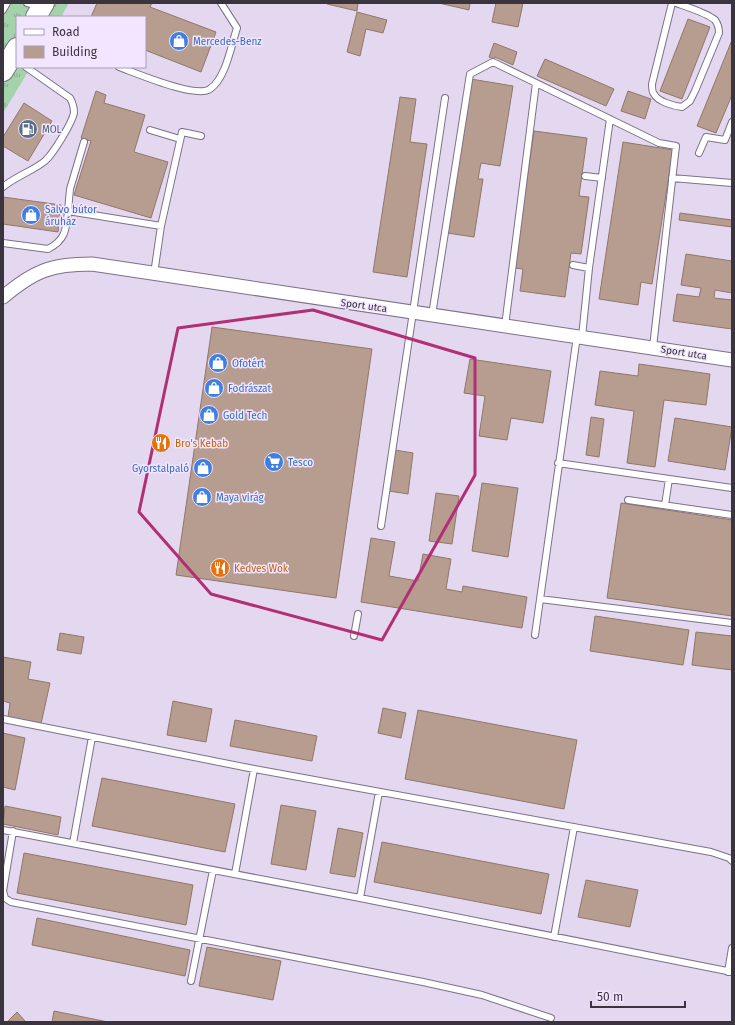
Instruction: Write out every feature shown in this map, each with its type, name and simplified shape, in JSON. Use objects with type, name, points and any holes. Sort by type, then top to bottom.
[{"type":"street","name":"Sport utca","points":[[3,297],[32,276],[47,269],[64,265],[92,264],[732,360]]},
{"type":"lane","points":[[3,10],[7,3]]},
{"type":"lane","points":[[122,68],[185,90],[198,92],[210,89],[223,73],[237,28],[221,3]]},
{"type":"lane","points":[[672,3],[652,84],[652,90],[654,96],[659,99],[682,107],[690,101],[695,91],[719,32],[715,20],[676,3]]},
{"type":"lane","points":[[432,315],[470,74],[493,62],[659,143],[676,146],[653,347]]},
{"type":"lane","points":[[3,187],[10,181],[44,162],[53,153],[74,115],[74,104],[70,98],[25,68]]},
{"type":"lane","points":[[504,326],[536,83]]},
{"type":"lane","points":[[381,526],[445,98]]},
{"type":"lane","points":[[535,635],[558,463],[580,337],[610,119]]},
{"type":"lane","points":[[699,154],[706,137],[725,140],[732,122]]},
{"type":"lane","points":[[150,130],[180,139]]},
{"type":"lane","points":[[154,274],[161,226],[182,132],[201,136]]},
{"type":"lane","points":[[3,243],[48,249],[53,246],[65,233],[70,189],[84,142]]},
{"type":"lane","points":[[585,176],[602,178]]},
{"type":"lane","points":[[672,178],[732,183]]},
{"type":"lane","points":[[68,211],[161,226]]},
{"type":"lane","points":[[573,265],[589,268]]},
{"type":"lane","points":[[558,463],[732,488]]},
{"type":"lane","points":[[665,505],[669,479]]},
{"type":"lane","points":[[628,500],[732,515]]},
{"type":"lane","points":[[540,600],[732,623]]},
{"type":"lane","points":[[354,636],[358,614]]},
{"type":"lane","points":[[3,719],[254,769],[711,852],[729,858],[732,861]]},
{"type":"lane","points":[[73,843],[92,737]]},
{"type":"lane","points":[[235,874],[254,769]]},
{"type":"lane","points":[[360,898],[379,792]]},
{"type":"lane","points":[[554,937],[574,827]]},
{"type":"lane","points":[[3,830],[360,898],[730,972],[732,948]]},
{"type":"lane","points":[[13,831],[3,891],[5,898],[11,902],[438,985],[482,995],[551,1018]]},
{"type":"lane","points":[[192,981],[213,870]]},
{"type":"highlighted area","points":[[313,310],[475,358],[475,475],[382,640],[211,594],[139,512],[178,328]]},
{"type":"green space","points":[[6,3],[69,3],[62,16],[16,16],[16,68],[30,68],[3,113],[3,7]]},
{"type":"building","name":"Mercedes-Benz","points":[[97,3],[152,3],[150,7],[216,32],[201,72],[146,50],[146,16],[91,16]]},
{"type":"building","points":[[358,3],[357,11],[327,4]]},
{"type":"building","points":[[439,3],[470,3],[469,10]]},
{"type":"building","points":[[496,3],[523,3],[518,27],[492,22]]},
{"type":"building","points":[[357,12],[387,20],[383,33],[366,29],[360,56],[347,52]]},
{"type":"building","points":[[688,19],[710,27],[682,99],[660,91]]},
{"type":"building","points":[[732,40],[732,95],[716,133],[697,126]]},
{"type":"building","points":[[494,43],[517,52],[513,65],[495,57],[494,59],[489,57]]},
{"type":"building","points":[[545,59],[614,89],[606,106],[537,76]]},
{"type":"building","points":[[471,79],[513,86],[500,166],[481,163],[478,179],[483,179],[474,237],[447,233]]},
{"type":"building","points":[[96,91],[106,95],[104,103],[145,115],[134,152],[168,162],[151,218],[74,195],[91,141],[81,138]]},
{"type":"building","points":[[628,91],[651,99],[645,119],[621,111]]},
{"type":"building","points":[[400,97],[416,99],[410,142],[427,144],[407,277],[373,272]]},
{"type":"building","name":"MOL","points":[[24,103],[52,121],[28,161],[3,146],[3,137]]},
{"type":"building","points":[[534,131],[587,138],[579,196],[589,197],[581,254],[571,253],[565,297],[520,291],[523,269],[514,268]]},
{"type":"building","points":[[623,142],[673,150],[652,284],[641,282],[638,305],[599,299]]},
{"type":"building","name":"Salvo bútor áruház","points":[[3,197],[61,205],[58,232],[3,224]]},
{"type":"building","points":[[680,213],[732,220],[732,227],[679,220]]},
{"type":"building","points":[[686,254],[732,261],[732,293],[715,290],[714,298],[732,300],[732,329],[673,321],[677,294],[699,297],[701,288],[681,285]]},
{"type":"building","name":"Tesco","points":[[212,327],[372,349],[336,598],[176,575]]},
{"type":"building","points":[[470,359],[551,371],[543,423],[511,418],[507,440],[479,436],[485,396],[464,393]]},
{"type":"building","points":[[639,364],[710,374],[706,405],[664,400],[655,467],[627,463],[634,411],[595,405],[600,371],[638,376]]},
{"type":"building","points":[[591,417],[604,419],[599,457],[586,455]]},
{"type":"building","points":[[675,418],[732,427],[725,470],[668,461]]},
{"type":"building","points":[[395,450],[413,453],[408,494],[389,491]]},
{"type":"building","points":[[482,483],[518,488],[508,557],[472,551]]},
{"type":"building","points":[[436,493],[459,496],[452,544],[429,541]]},
{"type":"building","points":[[621,503],[732,520],[732,616],[607,598]]},
{"type":"building","points":[[371,538],[395,542],[389,576],[418,581],[423,554],[451,559],[446,589],[462,592],[463,586],[527,597],[522,628],[361,602]]},
{"type":"building","points":[[595,616],[689,630],[683,665],[590,651]]},
{"type":"building","points":[[696,632],[732,636],[732,670],[692,665]]},
{"type":"building","points":[[60,633],[84,637],[81,654],[57,650]]},
{"type":"building","points":[[3,657],[31,662],[28,679],[50,683],[41,724],[8,717],[10,703],[3,701]]},
{"type":"building","points":[[173,701],[212,709],[206,742],[167,735]]},
{"type":"building","points":[[383,708],[406,713],[401,738],[378,733]]},
{"type":"building","points":[[418,710],[577,740],[564,809],[405,779]]},
{"type":"building","points":[[235,720],[317,736],[312,761],[230,746]]},
{"type":"building","points":[[3,733],[25,738],[15,790],[3,787]]},
{"type":"building","points":[[102,778],[235,804],[225,852],[92,826]]},
{"type":"building","points":[[281,805],[316,811],[306,870],[271,864]]},
{"type":"building","points":[[5,806],[61,817],[58,835],[3,824]]},
{"type":"building","points":[[338,828],[363,833],[355,877],[330,873]]},
{"type":"building","points":[[382,842],[549,874],[541,914],[374,882]]},
{"type":"building","points":[[24,853],[193,885],[186,925],[17,893]]},
{"type":"building","points":[[586,880],[638,890],[630,927],[578,917]]},
{"type":"building","points":[[37,918],[190,950],[185,976],[32,945]]},
{"type":"building","points":[[207,947],[281,961],[273,1000],[199,986]]},
{"type":"building","points":[[54,1011],[108,1022],[52,1022]]},
{"type":"building","points":[[17,1012],[26,1022],[8,1021]]},
{"type":"place","name":"Mercedes-Benz","points":[[179,41]]},
{"type":"place","name":"MOL","points":[[28,129]]},
{"type":"place","name":"Salvo bútor áruház","points":[[31,215]]},
{"type":"place","name":"Ofotért","points":[[218,363]]},
{"type":"place","name":"Fodrászat","points":[[214,388]]},
{"type":"place","name":"Gold Tech","points":[[209,415]]},
{"type":"place","name":"Bro's Kebab","points":[[161,443]]},
{"type":"place","name":"Tesco","points":[[274,462]]},
{"type":"place","name":"Gyorstalpaló","points":[[203,468]]},
{"type":"place","name":"Maya virág","points":[[202,497]]},
{"type":"place","name":"Kedves Wok","points":[[220,568]]}]
